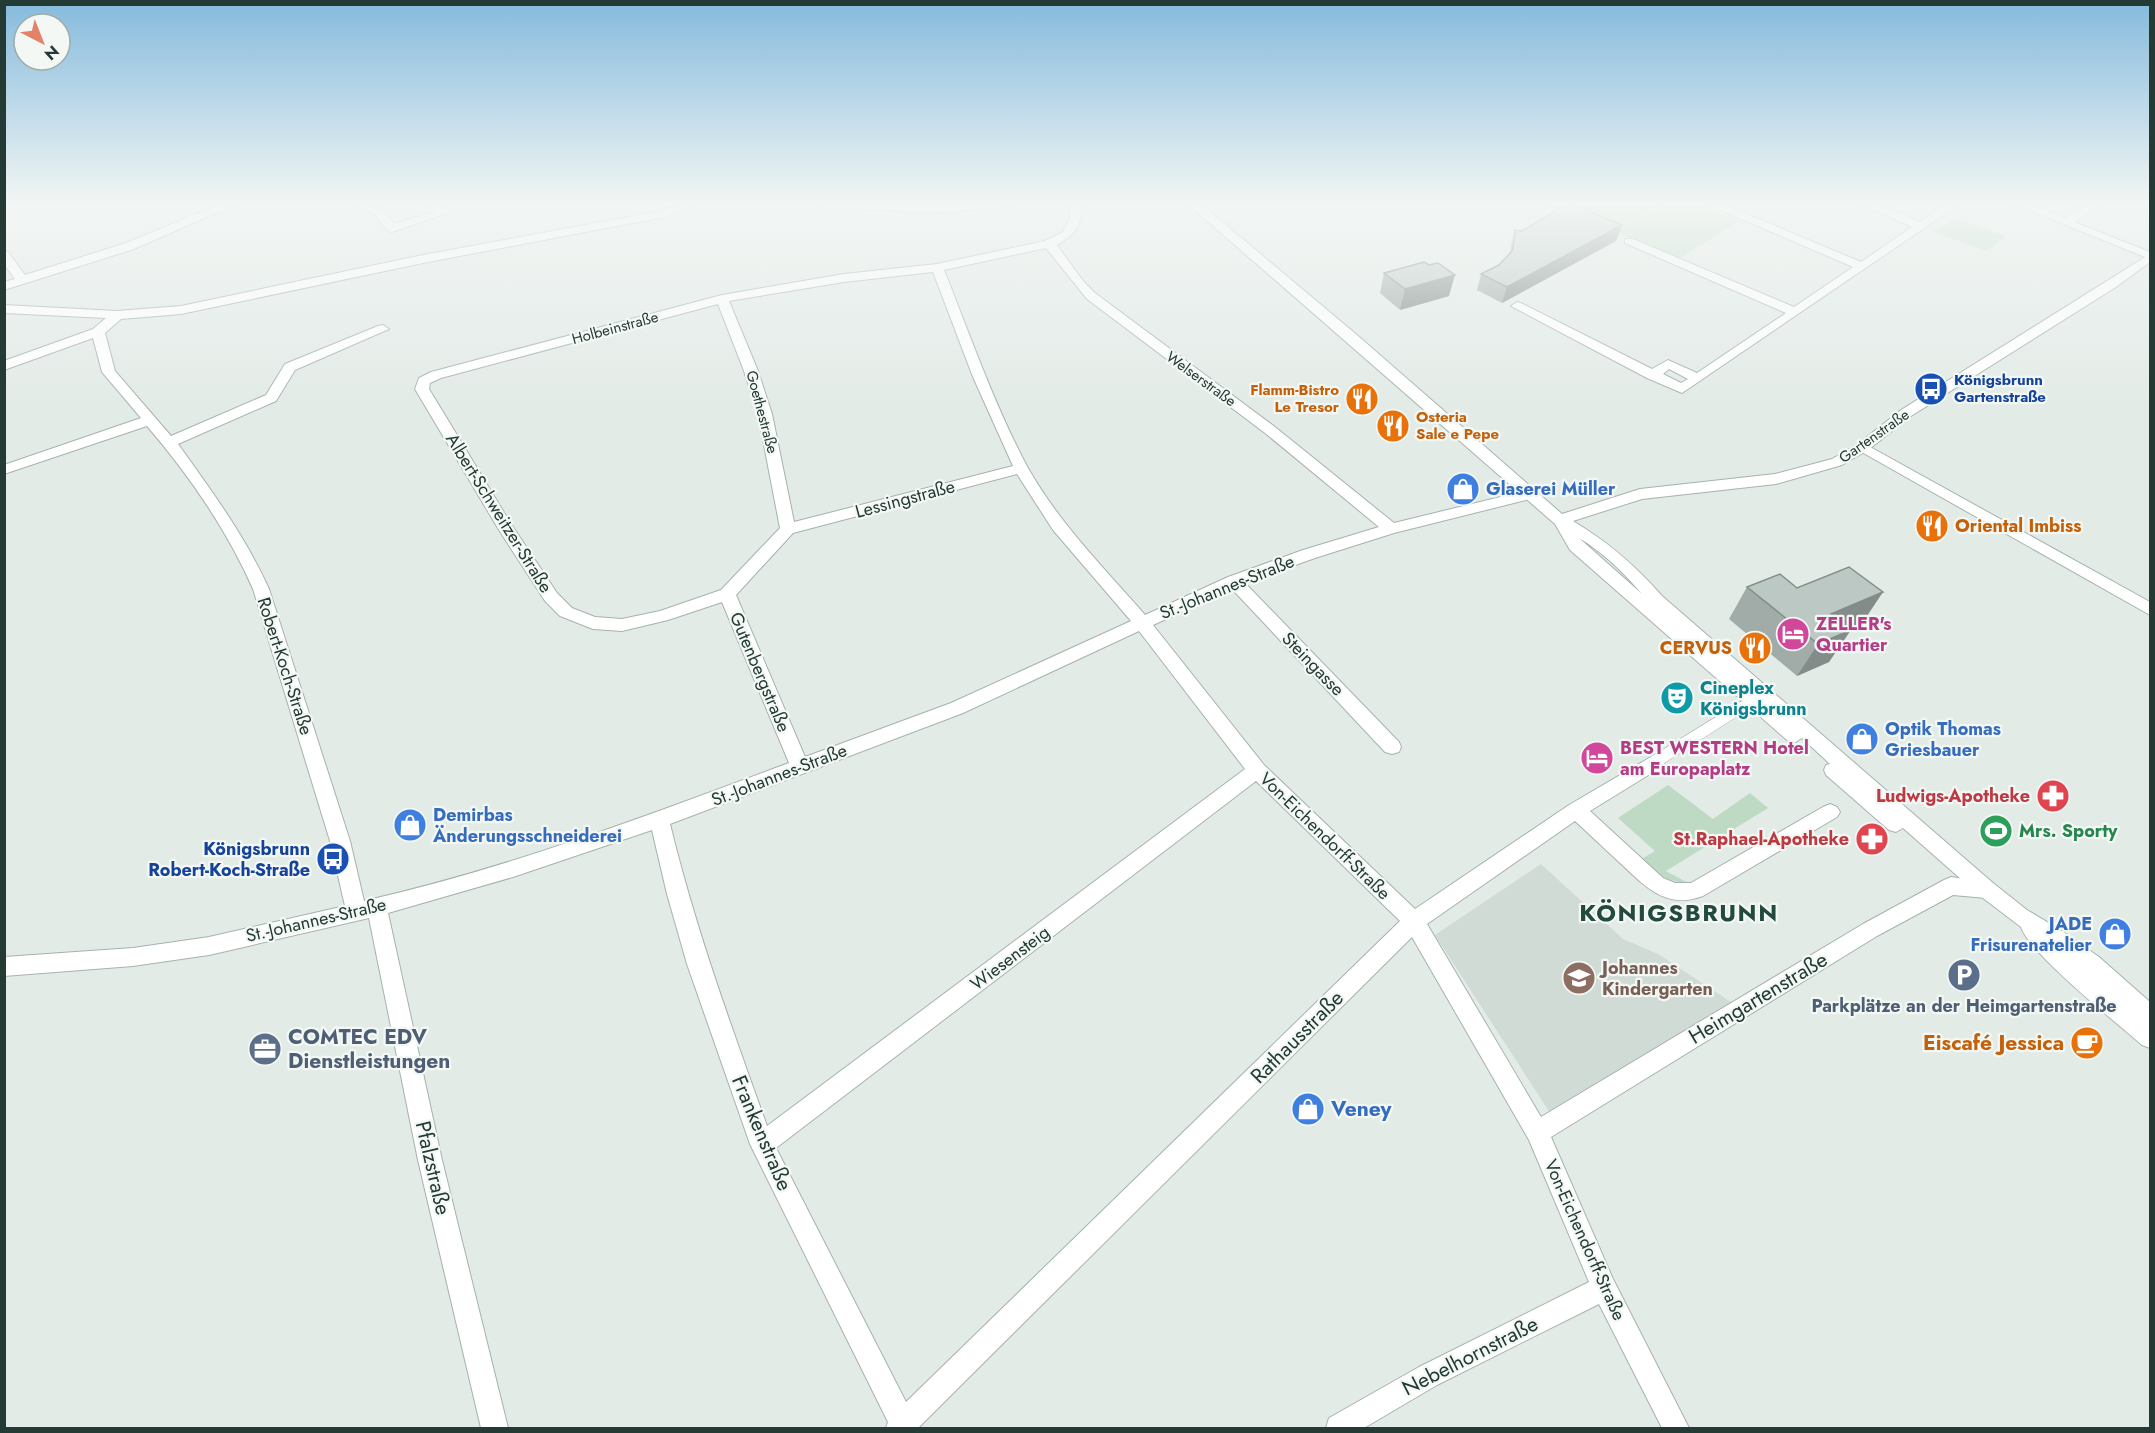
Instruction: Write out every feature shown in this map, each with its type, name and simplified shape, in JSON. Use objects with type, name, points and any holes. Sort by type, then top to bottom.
[{"type":"street","points":[[16,272],[22,280]]},
{"type":"street","points":[[4,286],[48,272]]},
{"type":"street","points":[[4,309],[117,315],[208,306],[368,272]]},
{"type":"street","name":"Holbeinstraße","points":[[422,389],[424,381],[436,375],[722,299],[809,283],[904,272]]},
{"type":"street","name":"Von-Eichendorff-Straße","points":[[939,272],[980,377],[1021,468],[1058,526],[1141,622],[1257,770],[1414,921],[1537,1132],[1604,1288],[1676,1428]]},
{"type":"street","name":"Welserstraße","points":[[1070,272],[1078,286],[1090,296],[1270,430],[1391,530]]},
{"type":"street","points":[[1274,272],[1529,495],[1560,520],[1594,540],[1631,571],[1656,600],[1986,889],[2020,916],[2073,950],[2151,1015]]},
{"type":"street","points":[[1701,272],[1795,312]]},
{"type":"street","points":[[1517,306],[1652,375],[1668,364],[1698,378],[1852,272]]},
{"type":"street","name":"Gartenstraße","points":[[1560,520],[1640,494],[1746,483],[1810,472],[1838,462],[1863,447],[1906,413],[2129,272]]},
{"type":"street","name":"Goethestraße","points":[[722,299],[751,370],[765,414],[788,529]]},
{"type":"street","points":[[4,366],[98,332],[117,315]]},
{"type":"street","points":[[169,442],[271,398],[290,367],[383,329]]},
{"type":"street","name":"Robert-Koch-Straße","points":[[98,332],[109,372],[169,442],[211,500],[249,562],[261,589],[340,841],[367,909]]},
{"type":"street","name":"Albert-Schweitzer-Straße","points":[[422,389],[504,526],[551,597],[566,612],[593,623],[622,625],[662,616],[728,594]]},
{"type":"street","points":[[4,470],[150,420]]},
{"type":"street","points":[[1863,447],[2151,609]]},
{"type":"street","name":"Lessingstraße","points":[[788,529],[1021,468]]},
{"type":"street","name":"St.-Johannes-Straße","points":[[4,967],[133,957],[209,946],[367,909],[497,874],[659,820],[976,700],[1234,581],[1309,554],[1391,530],[1529,495]]},
{"type":"street","points":[[1560,520],[1576,546],[1938,862],[1986,889]]},
{"type":"street","name":"Gutenbergstraße","points":[[788,529],[728,594],[800,767]]},
{"type":"street","points":[[1596,563],[1600,555],[1613,556]]},
{"type":"street","name":"Steingasse","points":[[1234,581],[1392,747]]},
{"type":"street","name":"Rathausstraße","points":[[902,1427],[1414,921],[1576,810],[1742,706]]},
{"type":"street","name":"Wiesensteig","points":[[762,1144],[1257,770]]},
{"type":"street","points":[[1576,810],[1665,889],[1687,893],[1696,890],[1830,812]]},
{"type":"street","name":"Frankenstraße","points":[[659,820],[677,894],[698,964],[762,1144],[902,1427]]},
{"type":"street","name":"Heimgartenstraße","points":[[1537,1132],[1870,930],[1951,886],[1986,889]]},
{"type":"street","name":"Pfalzstraße","points":[[367,909],[495,1428]]},
{"type":"street","points":[[2020,916],[2050,950],[2151,1038]]},
{"type":"street","name":"Nebelhornstraße","points":[[1339,1428],[1428,1376],[1604,1288]]},
{"type":"shaded area","name":"Johannes Kindergarten","points":[[1541,864],[1623,939],[1658,954],[1731,1002],[1550,1113],[1435,935]]},
{"type":"green space","points":[[1668,785],[1713,819],[1750,793],[1768,808],[1666,871],[1688,883],[1681,883],[1657,873],[1640,860],[1655,851],[1618,818]]},
{"type":"building","points":[[1451,272],[1455,275],[1405,289],[1384,273]]},
{"type":"building","points":[[1485,272],[1535,272],[1507,287],[1481,274]]},
{"type":"building","points":[[1849,567],[1883,592],[1831,614],[1851,630],[1818,644],[1747,587],[1780,574],[1797,588]]},
{"type":"place","name":"Königsbrunn Gartenstraße","points":[[1931,389]]},
{"type":"place","name":"Flamm-Bistro Le Tresor","points":[[1362,399]]},
{"type":"place","name":"Osteria Sale e Pepe","points":[[1393,426]]},
{"type":"place","name":"Glaserei Müller","points":[[1463,489]]},
{"type":"place","name":"Oriental Imbiss","points":[[1932,526]]},
{"type":"place","name":"ZELLER's Quartier","points":[[1793,634]]},
{"type":"place","name":"CERVUS","points":[[1755,648]]},
{"type":"place","name":"Cineplex Königsbrunn","points":[[1677,698]]},
{"type":"place","name":"Optik Thomas Griesbauer","points":[[1862,739]]},
{"type":"place","name":"BEST WESTERN Hotel am Europaplatz","points":[[1597,758]]},
{"type":"place","name":"Ludwigs-Apotheke","points":[[2053,796]]},
{"type":"place","name":"Demirbas Änderungsschneiderei","points":[[410,825]]},
{"type":"place","name":"Mrs. Sporty","points":[[1996,831]]},
{"type":"place","name":"St.Raphael-Apotheke","points":[[1872,839]]},
{"type":"place","name":"Königsbrunn Robert-Koch-Straße","points":[[333,859]]},
{"type":"place","name":"JADE Frisurenatelier","points":[[2115,934]]},
{"type":"place","name":"Parkplätze an der Heimgartenstraße","points":[[1964,975]]},
{"type":"place","name":"Johannes Kindergarten","points":[[1579,978]]},
{"type":"place","name":"Eiscafé Jessica","points":[[2087,1043]]},
{"type":"place","name":"COMTEC EDV Dienstleistungen","points":[[265,1049]]},
{"type":"place","name":"Veney","points":[[1308,1109]]},
{"type":"district","name":"KÖNIGSBRUNN","points":[[1679,913]]}]
